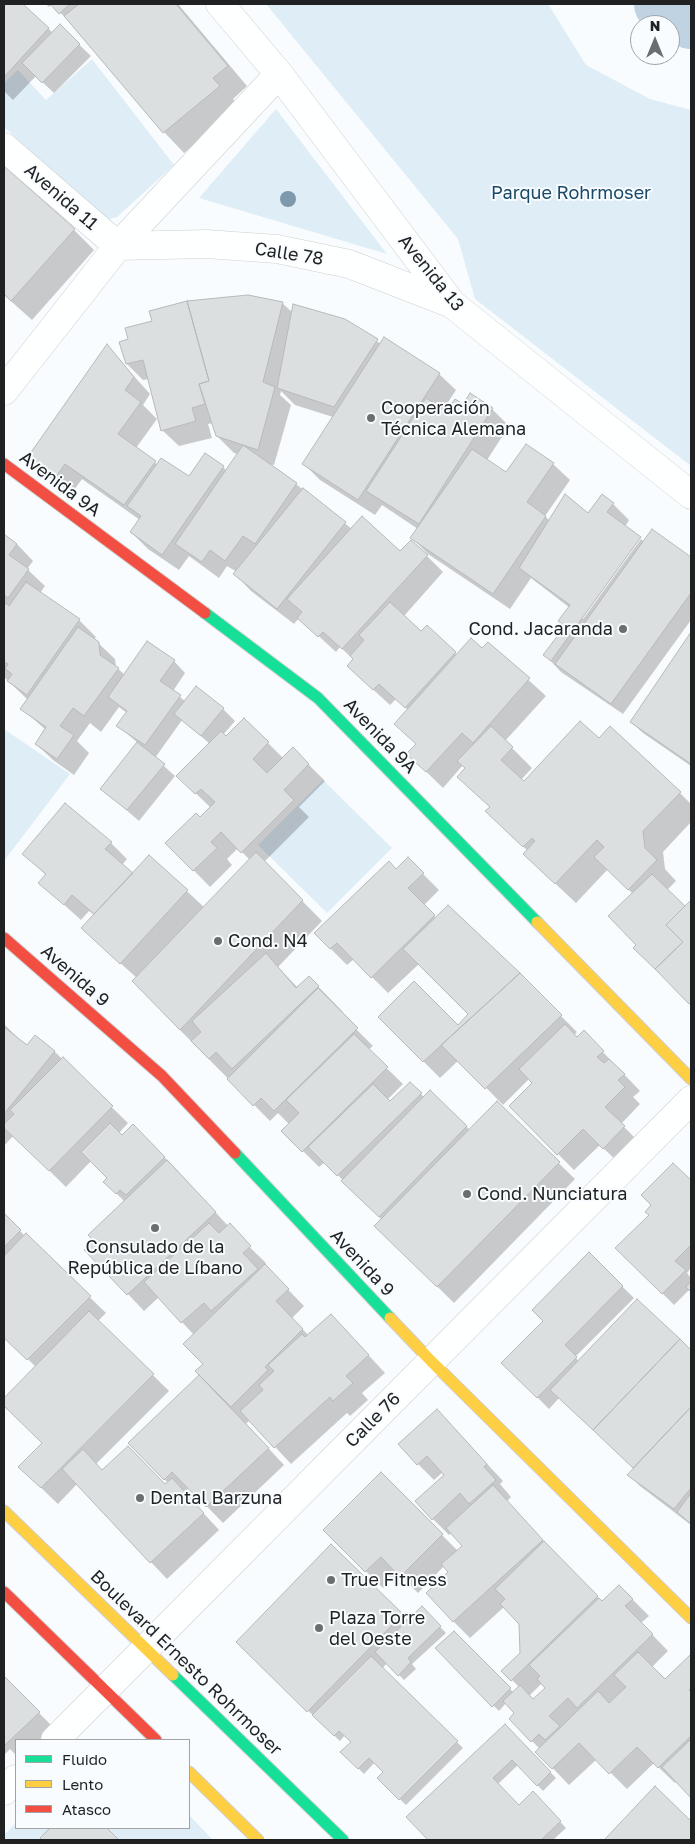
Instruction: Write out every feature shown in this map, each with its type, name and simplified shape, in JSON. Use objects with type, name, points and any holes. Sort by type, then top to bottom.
[{"type":"street","name":"Avenida 13","points":[[220,4],[279,74],[452,304],[691,495]]},
{"type":"street","points":[[4,391],[38,345],[118,246],[279,74]]},
{"type":"street","name":"Avenida 11","points":[[4,147],[118,246]]},
{"type":"street","name":"Calle 78","points":[[118,246],[206,244],[277,249],[348,264],[452,304]]},
{"type":"street","name":"Avenida 9A","points":[[4,464],[318,698],[691,1079]]},
{"type":"street","name":"Avenida 9","points":[[4,938],[162,1076],[431,1361],[691,1618]]},
{"type":"street","name":"Calle 76","points":[[56,1739],[691,1100]]},
{"type":"street","name":"Boulevard Ernesto Rohrmoser","points":[[4,1511],[343,1840]]},
{"type":"street","points":[[4,1592],[155,1739]]},
{"type":"street","points":[[190,1773],[258,1840]]},
{"type":"street","points":[[4,1792],[15,1780]]},
{"type":"green space","name":"Parque Rohrmoser","points":[[266,4],[548,4],[586,65],[650,99],[691,110],[691,466],[475,299],[458,239]]},
{"type":"green space","points":[[92,59],[174,165],[117,217],[106,220],[4,127],[4,83],[18,70],[46,100]]},
{"type":"green space","points":[[276,109],[387,254],[199,198]]},
{"type":"green space","points":[[4,729],[70,774],[4,861]]},
{"type":"green space","points":[[323,780],[392,848],[327,913],[258,845]]},
{"type":"green space","points":[[190,1816],[213,1840],[4,1840],[4,1835],[15,1824],[15,1829],[190,1829]]},
{"type":"building","points":[[4,4],[23,4],[49,28],[4,77]]},
{"type":"building","points":[[50,4],[70,4],[59,14]]},
{"type":"building","points":[[79,4],[176,4],[228,66],[213,78],[220,86],[163,133],[64,16]]},
{"type":"building","points":[[60,24],[80,44],[42,83],[22,63]]},
{"type":"building","points":[[4,166],[75,229],[11,301],[4,294]]},
{"type":"building","points":[[248,295],[283,302],[263,382],[275,387],[258,450],[216,436],[199,384],[209,381],[187,301]]},
{"type":"building","points":[[187,301],[209,381],[199,384],[205,404],[192,408],[196,421],[161,431],[143,360],[126,364],[119,342],[128,339],[125,328],[152,321],[149,311]]},
{"type":"building","points":[[293,304],[345,319],[378,339],[334,407],[277,388]]},
{"type":"building","name":"Cooperación Técnica Alemana","points":[[384,337],[440,373],[358,500],[302,464]]},
{"type":"building","points":[[107,344],[134,377],[125,390],[141,402],[118,434],[156,461],[124,505],[65,464],[55,478],[27,458]]},
{"type":"building","points":[[470,393],[493,408],[419,524],[366,491],[426,398],[446,411],[455,399],[463,404]]},
{"type":"building","points":[[526,444],[554,463],[527,502],[546,516],[493,594],[410,538],[472,449],[506,472]]},
{"type":"building","points":[[243,445],[297,483],[255,544],[243,536],[225,561],[210,550],[202,562],[175,544]]},
{"type":"building","points":[[205,453],[224,466],[162,555],[130,532],[141,516],[127,506],[161,458],[189,476]]},
{"type":"building","points":[[303,488],[346,522],[277,609],[233,574]]},
{"type":"building","points":[[565,494],[588,513],[602,494],[614,503],[607,512],[641,537],[551,661],[543,655],[565,626],[558,621],[570,605],[519,568]]},
{"type":"building","points":[[362,516],[400,551],[411,540],[428,555],[342,649],[323,632],[318,637],[297,618],[302,612],[287,599]]},
{"type":"building","name":"Cond. Jacaranda","points":[[652,529],[691,557],[691,593],[611,704],[555,664]]},
{"type":"building","points":[[4,534],[17,544],[9,555],[29,569],[8,598],[4,595]]},
{"type":"building","points":[[26,582],[80,619],[27,695],[7,681],[12,674],[5,669],[8,664],[4,662],[4,606],[6,603],[9,606]]},
{"type":"building","points":[[390,602],[421,631],[427,625],[456,652],[405,708],[379,684],[373,690],[347,666],[353,659],[350,656],[364,640],[359,635]]},
{"type":"building","points":[[78,627],[99,642],[100,655],[119,668],[84,716],[73,708],[60,726],[74,735],[57,759],[35,744],[46,727],[20,709]]},
{"type":"building","points":[[691,632],[691,764],[630,722]]},
{"type":"building","points":[[471,638],[482,648],[488,642],[530,678],[473,743],[462,733],[426,772],[406,754],[416,744],[394,724]]},
{"type":"building","points":[[147,641],[175,660],[160,681],[181,695],[145,745],[116,726],[127,711],[108,697]]},
{"type":"building","points":[[196,686],[224,708],[201,736],[174,714]]},
{"type":"building","points":[[244,718],[269,742],[253,759],[267,773],[293,747],[309,764],[284,790],[294,800],[241,853],[221,832],[211,842],[217,848],[193,871],[165,843],[196,813],[200,817],[215,802],[201,789],[195,794],[176,776],[221,731],[226,736]]},
{"type":"building","points":[[580,721],[599,738],[610,726],[681,792],[643,831],[645,848],[657,860],[628,890],[594,857],[604,847],[597,840],[555,884],[523,854],[535,841],[532,838],[523,847],[485,811],[490,807],[457,777],[465,768],[457,761],[491,726],[513,747],[501,760],[524,781]]},
{"type":"building","points":[[137,742],[165,764],[127,810],[100,789]]},
{"type":"building","points":[[65,803],[112,842],[105,849],[133,873],[94,914],[72,895],[64,905],[38,883],[46,874],[22,854]]},
{"type":"building","name":"Cond. N4","points":[[256,852],[303,900],[180,1030],[132,981]]},
{"type":"building","points":[[149,855],[188,890],[120,964],[81,928]]},
{"type":"building","points":[[408,857],[424,873],[408,888],[435,915],[371,978],[337,943],[330,949],[314,933],[389,861],[396,869]]},
{"type":"building","points":[[652,874],[685,906],[666,925],[683,942],[655,969],[633,948],[636,945],[608,916]]},
{"type":"building","points":[[691,900],[691,1002],[689,1004],[655,969],[683,942],[666,925]]},
{"type":"building","points":[[448,905],[520,973],[423,1062],[378,1017],[414,981],[458,1025],[468,1014],[403,949]]},
{"type":"building","points":[[266,953],[296,988],[309,976],[319,986],[232,1069],[216,1052],[209,1059],[191,1041],[201,1032],[192,1021]]},
{"type":"building","points":[[520,973],[562,1015],[485,1089],[441,1045]]},
{"type":"building","points":[[318,988],[358,1028],[274,1111],[261,1098],[253,1106],[227,1079]]},
{"type":"building","points":[[565,1024],[577,1037],[584,1030],[604,1051],[597,1057],[604,1063],[609,1059],[625,1074],[618,1080],[625,1087],[605,1107],[625,1126],[603,1149],[583,1129],[557,1155],[509,1106],[532,1083],[519,1069]]},
{"type":"building","points":[[4,1027],[27,1045],[35,1035],[55,1051],[4,1114]]},
{"type":"building","points":[[354,1034],[388,1067],[302,1152],[281,1131],[299,1113],[286,1100]]},
{"type":"building","points":[[63,1057],[113,1106],[49,1171],[4,1128],[4,1124],[14,1114],[10,1110]]},
{"type":"building","points":[[410,1082],[422,1093],[337,1176],[308,1147],[373,1084],[390,1101]]},
{"type":"building","points":[[430,1090],[467,1126],[379,1217],[341,1181]]},
{"type":"building","name":"Cond. Nunciatura","points":[[497,1101],[560,1162],[437,1287],[374,1226]]},
{"type":"building","points":[[110,1123],[122,1135],[133,1124],[165,1157],[126,1195],[120,1190],[116,1194],[103,1182],[107,1178],[81,1152]]},
{"type":"building","points":[[167,1160],[216,1212],[127,1295],[84,1250],[94,1241],[88,1235]]},
{"type":"building","points":[[673,1163],[691,1180],[691,1245],[675,1261],[686,1270],[662,1294],[615,1248],[649,1215],[645,1212],[651,1205],[641,1195]]},
{"type":"building","points":[[4,1213],[21,1230],[4,1247]]},
{"type":"building","points":[[209,1223],[219,1233],[230,1223],[251,1246],[243,1253],[258,1269],[211,1311],[204,1303],[181,1323],[144,1282]]},
{"type":"building","points":[[26,1233],[91,1296],[27,1360],[4,1338],[4,1256]]},
{"type":"building","points":[[589,1252],[623,1286],[565,1345],[577,1357],[537,1398],[501,1363],[543,1321],[532,1310]]},
{"type":"building","points":[[265,1264],[289,1289],[276,1301],[303,1329],[265,1367],[268,1370],[231,1407],[195,1371],[203,1364],[183,1344]]},
{"type":"building","points":[[691,1281],[691,1292],[686,1287]]},
{"type":"building","points":[[637,1299],[680,1339],[593,1430],[550,1390]]},
{"type":"building","points":[[89,1311],[154,1374],[41,1488],[18,1467],[42,1443],[4,1406],[4,1398]]},
{"type":"building","points":[[331,1314],[369,1355],[346,1376],[353,1383],[333,1401],[330,1397],[274,1448],[240,1411],[263,1390],[259,1385],[274,1371],[268,1365],[302,1334],[305,1337]]},
{"type":"building","points":[[680,1339],[691,1350],[691,1407],[633,1468],[593,1430]]},
{"type":"building","points":[[199,1375],[269,1448],[206,1507],[172,1472],[164,1480],[128,1443]]},
{"type":"building","points":[[691,1407],[691,1488],[674,1509],[627,1475]]},
{"type":"building","points":[[437,1409],[487,1464],[484,1467],[496,1480],[469,1504],[460,1493],[432,1520],[415,1501],[444,1475],[427,1456],[417,1465],[398,1444]]},
{"type":"building","name":"Dental Barzuna","points":[[128,1446],[165,1484],[172,1478],[204,1513],[150,1563],[62,1469],[83,1449],[102,1470]]},
{"type":"building","points":[[381,1472],[443,1534],[400,1577],[381,1557],[365,1572],[323,1530]]},
{"type":"building","points":[[493,1485],[543,1540],[453,1622],[426,1593],[448,1572],[441,1564],[462,1546],[446,1528]]},
{"type":"building","points":[[691,1493],[691,1524],[677,1512]]},
{"type":"building","points":[[544,1541],[598,1596],[511,1681],[501,1671],[520,1653],[519,1624],[500,1604],[505,1599],[495,1589]]},
{"type":"building","name":"Plaza Torre del Oeste","points":[[331,1544],[403,1614],[307,1712],[236,1642]]},
{"type":"building","points":[[619,1585],[633,1599],[625,1606],[653,1634],[577,1708],[568,1698],[549,1716],[560,1726],[545,1740],[539,1734],[531,1742],[509,1719],[514,1713],[503,1701],[520,1685],[533,1699],[545,1688],[537,1679],[540,1676],[529,1665],[599,1598],[602,1601]]},
{"type":"building","points":[[422,1606],[441,1626],[408,1658],[411,1662],[398,1676],[375,1652]]},
{"type":"building","points":[[454,1631],[511,1688],[492,1707],[435,1648]]},
{"type":"building","points":[[638,1652],[665,1679],[691,1656],[691,1688],[689,1690],[691,1692],[691,1736],[658,1768],[637,1747],[609,1774],[579,1743],[552,1769],[535,1752],[598,1691],[609,1703],[626,1687],[614,1675]]},
{"type":"building","points":[[371,1656],[458,1741],[399,1800],[377,1778],[383,1772],[369,1758],[358,1769],[340,1752],[351,1742],[339,1731],[334,1736],[312,1715]]},
{"type":"building","points":[[4,1676],[40,1712],[5,1745],[4,1744]]},
{"type":"building","points":[[505,1724],[551,1772],[537,1786],[512,1760],[493,1778],[519,1805],[533,1791],[561,1821],[541,1840],[428,1840],[406,1817]]},
{"type":"building","points":[[691,1739],[691,1798],[662,1767]]},
{"type":"building","points":[[655,1786],[691,1821],[691,1840],[604,1840]]},
{"type":"building","points":[[49,1829],[108,1829],[119,1840],[42,1840],[40,1838]]},
{"type":"waterway","points":[[663,4],[691,20]]},
{"type":"traffic: fast","points":[[205,613],[318,698],[537,922]]},
{"type":"traffic: fast","points":[[235,1153],[390,1318]]},
{"type":"traffic: fast","points":[[173,1675],[343,1840]]},
{"type":"traffic: slow","points":[[537,922],[691,1079]]},
{"type":"traffic: slow","points":[[390,1318],[431,1361],[691,1618]]},
{"type":"traffic: slow","points":[[4,1511],[173,1675]]},
{"type":"traffic: slow","points":[[190,1773],[258,1840]]},
{"type":"traffic: jam","points":[[4,464],[205,613]]},
{"type":"traffic: jam","points":[[4,938],[162,1076],[235,1153]]},
{"type":"traffic: jam","points":[[4,1592],[155,1739]]},
{"type":"place","name":"Cooperación Técnica Alemana","points":[[371,418]]},
{"type":"place","name":"Cond. Jacaranda","points":[[623,629]]},
{"type":"place","name":"Cond. N4","points":[[218,941]]},
{"type":"place","name":"Cond. Nunciatura","points":[[467,1194]]},
{"type":"place","name":"Consulado de la República de Líbano","points":[[155,1228]]},
{"type":"place","name":"Dental Barzuna","points":[[140,1498]]},
{"type":"place","name":"True Fitness","points":[[331,1580]]},
{"type":"place","name":"Plaza Torre del Oeste","points":[[319,1628]]}]
